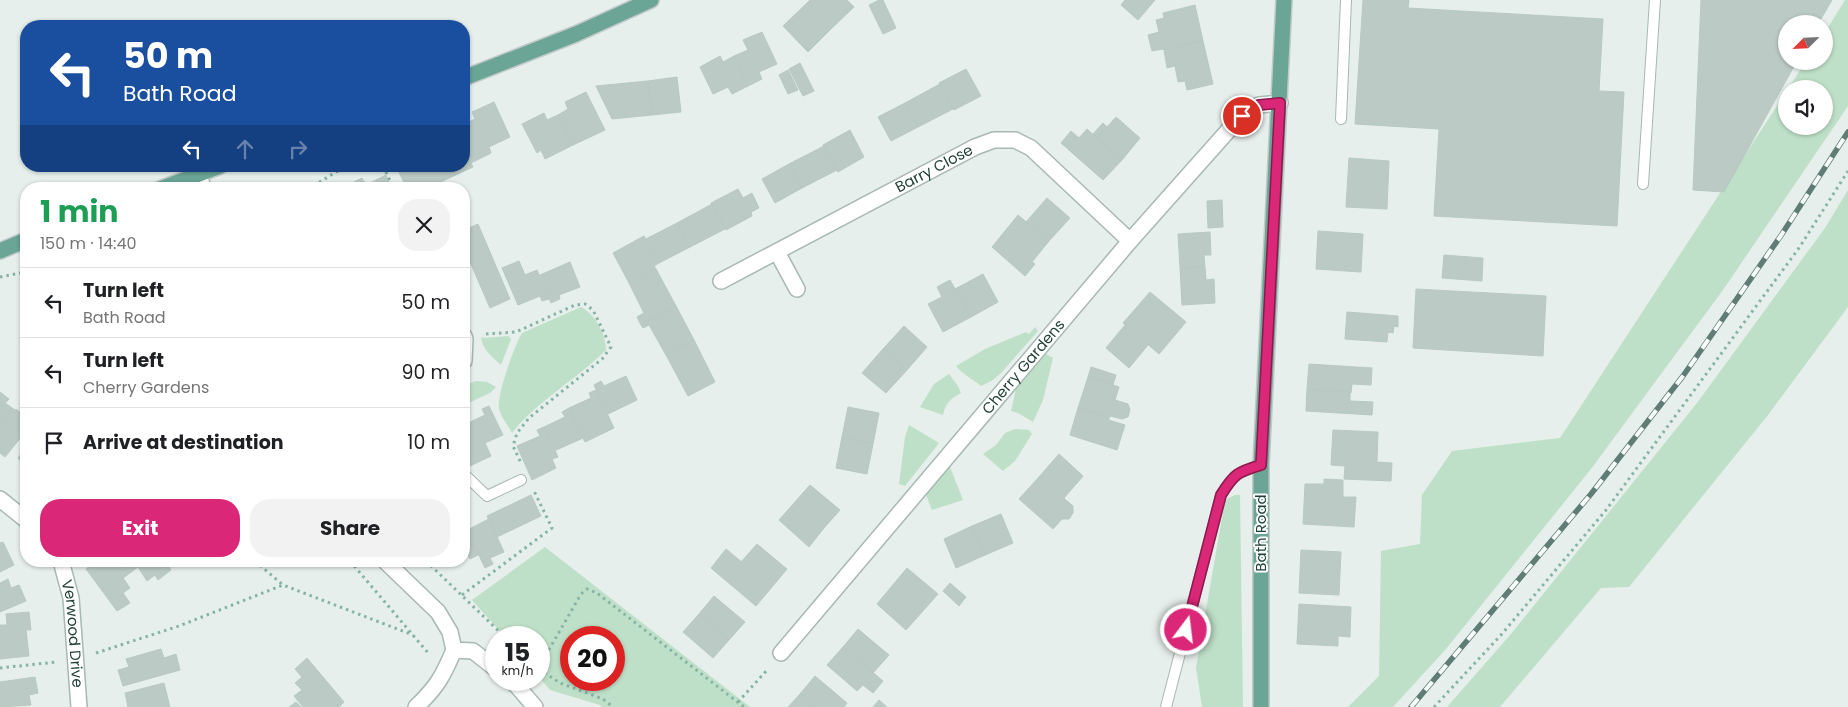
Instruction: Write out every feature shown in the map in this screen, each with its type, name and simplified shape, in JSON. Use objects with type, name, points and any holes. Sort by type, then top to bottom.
[{"type":"main road","points":[[470,76],[576,34],[651,0]]},
{"type":"main road","name":"Bath Road","points":[[1261,707],[1261,465],[1280,103],[1280,1]]},
{"type":"main road","points":[[178,182],[204,172]]},
{"type":"main road","points":[[0,251],[20,243]]},
{"type":"street","name":"Cherry Gardens","points":[[781,653],[1130,241],[1242,116],[1259,105],[1280,103]]},
{"type":"street","name":"Barry Close","points":[[721,281],[975,147],[994,140],[1015,140],[1031,148],[1130,241]]},
{"type":"street","points":[[198,174],[201,182]]},
{"type":"street","points":[[777,252],[798,289]]},
{"type":"street","points":[[0,499],[20,515]]},
{"type":"street","name":"Verwood Drive","points":[[63,567],[71,598],[80,707]]},
{"type":"street","points":[[391,567],[438,612],[450,632],[454,650],[445,672],[434,690],[416,707]]},
{"type":"street","points":[[454,650],[473,651],[485,660]]},
{"type":"street","points":[[522,691],[535,707]]},
{"type":"lane","points":[[1340,119],[1346,0]]},
{"type":"lane","points":[[1643,184],[1656,0]]},
{"type":"lane","points":[[1166,707],[1221,495],[1231,478],[1245,470],[1261,465]]},
{"type":"lane","points":[[470,480],[487,496],[523,475]]},
{"type":"path","points":[[1434,707],[1501,635],[1606,510],[1799,248],[1848,171]]},
{"type":"path","points":[[320,182],[336,172]]},
{"type":"path","points":[[0,277],[20,273]]},
{"type":"path","points":[[470,337],[516,332],[575,305],[585,304],[593,310],[608,337],[611,347],[602,359],[529,418],[517,433],[512,446],[523,475]]},
{"type":"path","points":[[462,596],[552,528],[532,487]]},
{"type":"path","points":[[262,567],[283,584],[413,635]]},
{"type":"path","points":[[355,567],[445,672]]},
{"type":"path","points":[[432,567],[493,626]]},
{"type":"path","points":[[0,668],[76,660],[179,626],[283,584]]},
{"type":"path","points":[[550,649],[581,594],[588,589],[597,593],[744,707]]},
{"type":"path","points":[[738,702],[781,653]]},
{"type":"path","points":[[550,676],[560,683],[603,699],[613,707]]},
{"type":"green space","points":[[1845,0],[1848,0],[1848,106],[1833,128],[1833,80],[1794,80],[1800,70],[1833,70],[1833,19]]},
{"type":"green space","points":[[1778,104],[1778,135],[1828,135],[1723,290],[1591,469],[1446,649],[1393,707],[1348,707],[1379,676],[1381,551],[1420,544],[1422,495],[1452,451],[1560,438]]},
{"type":"green space","points":[[1848,190],[1848,307],[1768,415],[1629,587],[1601,588],[1500,707],[1447,707],[1511,634],[1697,403],[1825,228]]},
{"type":"green space","points":[[581,307],[591,314],[599,325],[606,344],[606,350],[533,410],[512,433],[500,412],[499,403],[507,371],[522,333]]},
{"type":"green space","points":[[1035,327],[1038,331],[1001,373],[993,380],[981,386],[956,366],[985,349],[1026,332],[1029,334]]},
{"type":"green space","points":[[508,336],[511,339],[501,365],[485,349],[481,337]]},
{"type":"green space","points":[[1046,354],[1053,358],[1043,400],[1033,422],[1011,411],[1016,389]]},
{"type":"green space","points":[[949,374],[961,393],[949,402],[943,415],[920,407],[934,384]]},
{"type":"green space","points":[[476,381],[487,382],[496,387],[490,393],[470,402],[470,383]]},
{"type":"green space","points":[[909,425],[939,443],[905,486],[899,484],[905,437]]},
{"type":"green space","points":[[1015,429],[1029,430],[1032,434],[1015,461],[1003,471],[983,454],[996,445],[1005,433]]},
{"type":"green space","points":[[950,467],[963,500],[932,510],[926,495]]},
{"type":"green space","points":[[1235,495],[1240,495],[1243,707],[1202,707],[1196,668],[1225,500]]},
{"type":"green space","points":[[545,547],[750,707],[602,707],[550,690],[550,626],[495,626],[472,600]]},
{"type":"building","points":[[810,0],[847,0],[854,7],[831,29],[807,3]]},
{"type":"building","points":[[883,0],[896,28],[883,34],[869,5]]},
{"type":"building","points":[[1125,0],[1155,0],[1138,20],[1121,5]]},
{"type":"building","points":[[1363,0],[1409,0],[1408,8],[1603,19],[1599,91],[1624,92],[1617,226],[1434,216],[1439,129],[1355,124]]},
{"type":"building","points":[[1701,0],[1832,0],[1823,15],[1778,15],[1778,70],[1792,70],[1786,80],[1778,80],[1778,95],[1724,192],[1693,190]]},
{"type":"building","points":[[807,3],[831,29],[808,52],[783,26]]},
{"type":"building","points":[[1195,5],[1203,41],[1152,51],[1148,35],[1159,32],[1156,20],[1164,18],[1163,13]]},
{"type":"building","points":[[762,32],[777,64],[759,72],[762,79],[748,86],[734,56],[748,50],[743,40]]},
{"type":"building","points":[[1203,41],[1213,84],[1187,90],[1185,81],[1178,82],[1175,66],[1167,68],[1164,50]]},
{"type":"building","points":[[720,56],[723,62],[734,56],[748,86],[732,94],[728,87],[713,94],[700,67]]},
{"type":"building","points":[[800,63],[814,91],[803,96],[789,69]]},
{"type":"building","points":[[966,69],[981,96],[954,110],[939,83]]},
{"type":"building","points":[[788,70],[798,90],[788,94],[779,75]]},
{"type":"building","points":[[677,77],[681,112],[652,115],[648,81]]},
{"type":"building","points":[[648,81],[652,115],[612,119],[596,86]]},
{"type":"building","points":[[940,84],[953,109],[918,127],[905,103]]},
{"type":"building","points":[[586,92],[605,130],[573,145],[558,115],[568,109],[565,102]]},
{"type":"building","points":[[494,102],[510,137],[489,147],[491,153],[471,163],[473,167],[470,168],[470,121],[475,119],[472,112]]},
{"type":"building","points":[[905,103],[918,127],[891,141],[878,117]]},
{"type":"building","points":[[544,113],[547,120],[558,115],[573,145],[545,159],[541,150],[537,153],[522,124]]},
{"type":"building","points":[[1116,117],[1140,138],[1122,160],[1093,134],[1103,123],[1107,127]]},
{"type":"building","points":[[1087,129],[1122,160],[1103,180],[1061,143],[1071,131],[1079,138]]},
{"type":"building","points":[[850,130],[864,157],[838,172],[823,145]]},
{"type":"building","points":[[824,146],[837,170],[802,188],[789,164]]},
{"type":"building","points":[[1349,158],[1389,161],[1387,209],[1346,207]]},
{"type":"building","points":[[789,164],[802,188],[775,203],[762,179]]},
{"type":"building","points":[[399,172],[462,172],[441,182],[404,182]]},
{"type":"building","points":[[386,175],[389,182],[372,182]]},
{"type":"building","points":[[362,178],[364,182],[354,182]]},
{"type":"building","points":[[738,189],[743,198],[752,193],[759,208],[751,212],[752,216],[726,230],[711,203]]},
{"type":"building","points":[[1047,198],[1070,218],[1049,241],[1026,222]]},
{"type":"building","points":[[1222,200],[1223,227],[1208,228],[1207,201]]},
{"type":"building","points":[[712,204],[725,229],[690,247],[677,223]]},
{"type":"building","points":[[1018,215],[1049,241],[1032,262],[1035,264],[1025,276],[992,247]]},
{"type":"building","points":[[677,223],[690,247],[659,263],[646,239]]},
{"type":"building","points":[[478,224],[510,299],[490,308],[470,262],[470,227]]},
{"type":"building","points":[[1318,231],[1363,234],[1361,272],[1316,269]]},
{"type":"building","points":[[1210,232],[1211,255],[1204,255],[1205,267],[1180,268],[1178,234]]},
{"type":"building","points":[[644,236],[659,263],[654,266],[656,269],[629,283],[613,253]]},
{"type":"building","points":[[1444,255],[1483,258],[1482,281],[1442,278]]},
{"type":"building","points":[[519,261],[525,275],[537,270],[549,299],[542,301],[540,296],[518,305],[502,268]]},
{"type":"building","points":[[570,262],[580,287],[559,295],[560,299],[551,303],[540,275]]},
{"type":"building","points":[[1205,267],[1206,280],[1214,279],[1215,303],[1182,305],[1180,268]]},
{"type":"building","points":[[656,269],[676,306],[641,325],[637,317],[644,313],[629,283]]},
{"type":"building","points":[[983,274],[998,302],[971,317],[955,289]]},
{"type":"building","points":[[950,280],[971,317],[943,332],[928,304],[942,297],[937,287]]},
{"type":"building","points":[[1416,289],[1546,296],[1543,356],[1413,348]]},
{"type":"building","points":[[1150,292],[1186,322],[1159,354],[1123,323]]},
{"type":"building","points":[[676,306],[694,340],[666,355],[649,325],[643,328],[641,325]]},
{"type":"building","points":[[1347,312],[1398,316],[1398,327],[1394,326],[1393,333],[1388,332],[1387,342],[1345,339]]},
{"type":"building","points":[[1125,325],[1148,345],[1129,368],[1106,348]]},
{"type":"building","points":[[904,326],[927,347],[907,370],[883,349]]},
{"type":"building","points":[[694,340],[715,382],[688,396],[666,355]]},
{"type":"building","points":[[883,349],[907,370],[886,393],[862,373]]},
{"type":"building","points":[[1309,364],[1372,368],[1371,385],[1352,384],[1351,393],[1307,389]]},
{"type":"building","points":[[1091,367],[1116,375],[1113,385],[1088,377]]},
{"type":"building","points":[[626,376],[637,400],[608,414],[594,385],[601,381],[604,386]]},
{"type":"building","points":[[1088,377],[1119,387],[1115,400],[1128,404],[1130,410],[1128,417],[1122,419],[1110,416],[1109,418],[1078,408]]},
{"type":"building","points":[[1307,389],[1350,392],[1350,401],[1373,402],[1372,415],[1306,411]]},
{"type":"building","points":[[596,390],[614,428],[585,442],[569,408],[591,398],[589,393]]},
{"type":"building","points":[[0,392],[9,399],[0,409]]},
{"type":"building","points":[[5,403],[15,410],[0,428],[0,409]]},
{"type":"building","points":[[489,406],[503,435],[485,443],[491,456],[470,466],[470,422],[485,415],[482,409]]},
{"type":"building","points":[[848,407],[879,413],[873,444],[842,437]]},
{"type":"building","points":[[569,408],[583,438],[554,451],[544,427],[565,417],[562,412]]},
{"type":"building","points":[[1078,408],[1125,425],[1117,450],[1070,435]]},
{"type":"building","points":[[16,409],[20,413],[20,438],[5,457],[0,453],[0,428]]},
{"type":"building","points":[[544,427],[558,457],[552,459],[556,468],[532,480],[517,446],[540,436],[537,430]]},
{"type":"building","points":[[1333,430],[1378,432],[1377,462],[1392,463],[1391,481],[1344,479],[1345,466],[1331,465]]},
{"type":"building","points":[[842,437],[873,444],[867,474],[836,468]]},
{"type":"building","points":[[1059,454],[1083,476],[1064,498],[1039,477]]},
{"type":"building","points":[[1039,477],[1073,506],[1073,513],[1069,519],[1062,519],[1053,529],[1019,499]]},
{"type":"building","points":[[1324,479],[1343,480],[1343,497],[1356,497],[1354,527],[1303,524],[1305,484],[1324,484]]},
{"type":"building","points":[[810,485],[840,510],[824,528],[795,502]]},
{"type":"building","points":[[531,495],[541,516],[497,537],[487,516]]},
{"type":"building","points":[[795,502],[824,528],[809,547],[779,520]]},
{"type":"building","points":[[1001,514],[1013,543],[985,555],[972,526]]},
{"type":"building","points":[[489,519],[504,552],[490,558],[493,564],[485,568],[470,536],[470,528]]},
{"type":"building","points":[[972,526],[985,555],[956,568],[944,539]]},
{"type":"building","points":[[470,537],[478,555],[470,559]]},
{"type":"building","points":[[3,542],[14,565],[0,572],[0,543]]},
{"type":"building","points":[[757,544],[787,569],[772,587],[741,562]]},
{"type":"building","points":[[726,549],[772,587],[756,606],[711,568]]},
{"type":"building","points":[[1301,550],[1341,552],[1339,595],[1299,593]]},
{"type":"building","points":[[88,567],[126,567],[130,573],[123,578],[130,588],[123,593],[130,603],[117,611],[86,569]]},
{"type":"building","points":[[126,567],[138,567],[130,573]]},
{"type":"building","points":[[138,567],[169,567],[171,570],[158,580],[155,575],[147,581]]},
{"type":"building","points":[[907,568],[938,594],[922,612],[892,586]]},
{"type":"building","points":[[8,579],[11,588],[19,585],[26,601],[0,612],[0,583]]},
{"type":"building","points":[[950,583],[966,597],[959,606],[943,591]]},
{"type":"building","points":[[892,586],[922,612],[906,630],[877,604]]},
{"type":"building","points":[[714,596],[745,622],[729,640],[699,614]]},
{"type":"building","points":[[1299,604],[1351,607],[1350,637],[1338,636],[1338,646],[1297,644]]},
{"type":"building","points":[[29,612],[31,630],[26,630],[29,656],[0,659],[0,625],[7,625],[6,614]]},
{"type":"building","points":[[699,614],[729,640],[713,658],[683,632]]},
{"type":"building","points":[[858,629],[889,655],[873,673],[843,647]]},
{"type":"building","points":[[843,647],[883,681],[873,693],[863,685],[857,691],[827,665]]},
{"type":"building","points":[[161,649],[164,658],[176,654],[180,670],[123,686],[118,670],[129,667],[126,659]]},
{"type":"building","points":[[307,658],[344,702],[339,707],[303,707],[294,696],[302,690],[295,683],[302,677],[295,669]]},
{"type":"building","points":[[815,676],[847,703],[844,707],[815,707],[800,694]]},
{"type":"building","points":[[35,677],[38,693],[29,695],[31,705],[0,707],[0,682]]},
{"type":"building","points":[[164,683],[170,707],[128,707],[125,693]]},
{"type":"building","points":[[800,694],[815,707],[788,707]]},
{"type":"building","points":[[879,700],[887,707],[873,707]]},
{"type":"building","points":[[296,702],[301,707],[289,707]]},
{"type":"railway","points":[[1411,707],[1591,494],[1683,376],[1782,234],[1848,132]]},
{"type":"route","points":[[1186,630],[1221,495],[1231,478],[1245,470],[1261,465],[1280,103],[1259,105],[1242,116]]}]
